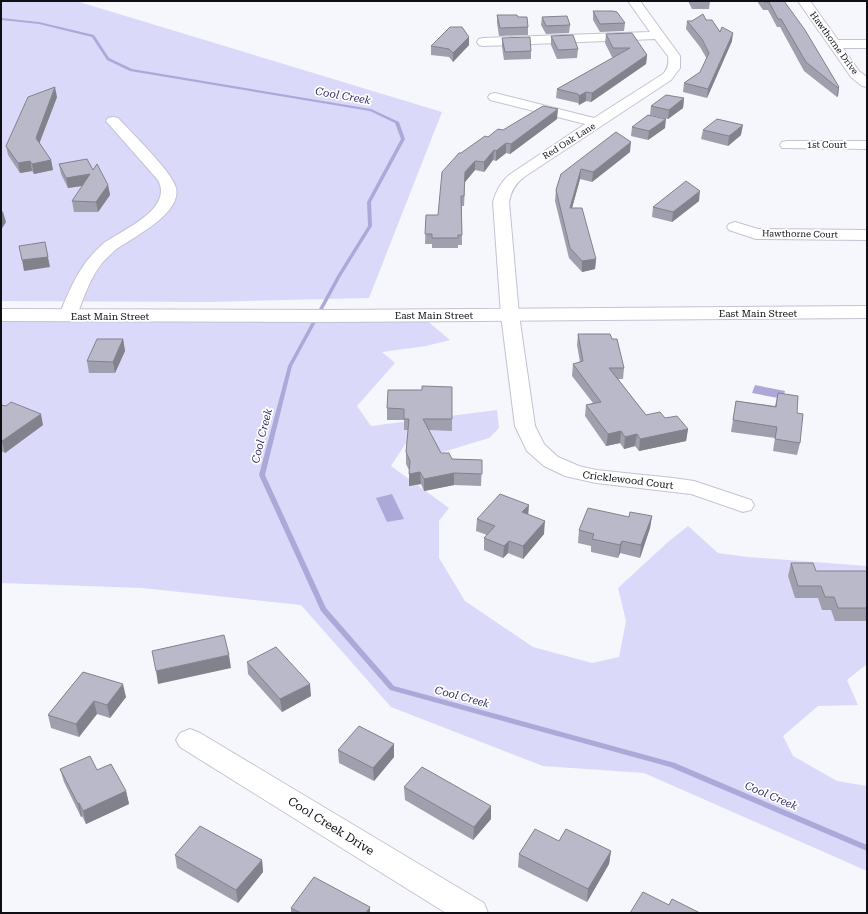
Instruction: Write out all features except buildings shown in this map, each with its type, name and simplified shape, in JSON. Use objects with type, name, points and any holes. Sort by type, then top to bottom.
[{"type":"main road","name":"East Main Street","points":[[1,315],[317,316],[867,312]]},
{"type":"street","name":"Red Oak Lane","points":[[510,315],[501,202],[502,194],[508,183],[529,166],[668,77],[676,64],[674,56],[634,1]]},
{"type":"street","name":"Hawthorne Drive","points":[[804,1],[855,74],[867,83]]},
{"type":"street","points":[[483,42],[659,35]]},
{"type":"street","points":[[834,44],[867,44]]},
{"type":"street","points":[[496,97],[597,123]]},
{"type":"street","points":[[68,315],[90,268],[98,258],[112,245],[149,221],[162,207],[170,194],[168,184],[162,176],[113,121]]},
{"type":"street","name":"1st Court","points":[[786,145],[867,145]]},
{"type":"street","name":"Hawthorne Court","points":[[735,228],[756,234],[772,235],[867,235]]},
{"type":"street","name":"Cricklewood Court","points":[[510,315],[527,436],[534,448],[544,458],[575,472],[603,478],[694,488],[743,506]]},
{"type":"street","name":"Cool Creek Drive","points":[[190,740],[473,913]]},
{"type":"shaded area","points":[[1,1],[76,1],[442,112],[369,298],[208,302],[1,301]]},
{"type":"shaded area","points":[[425,319],[450,340],[426,346],[382,352],[395,363],[357,406],[371,426],[497,410],[499,428],[489,438],[443,452],[406,443],[391,466],[449,508],[439,521],[439,558],[465,601],[533,647],[592,663],[619,657],[626,621],[618,588],[668,542],[688,526],[718,553],[748,557],[867,566],[867,664],[847,680],[858,705],[818,706],[783,736],[793,756],[837,781],[867,786],[867,871],[644,773],[543,766],[391,707],[301,605],[143,588],[1,583],[1,320]]},
{"type":"shaded area","points":[[755,385],[785,391],[783,399],[752,393]]},
{"type":"shaded area","points":[[392,494],[404,519],[387,522],[376,498]]},
{"type":"waterway","name":"Cool Creek","points":[[1,19],[39,23],[93,36],[108,59],[131,70],[371,110],[397,122],[403,139],[369,202],[370,226],[339,276],[290,366],[262,475],[323,609],[392,688],[672,765],[867,848]]}]
